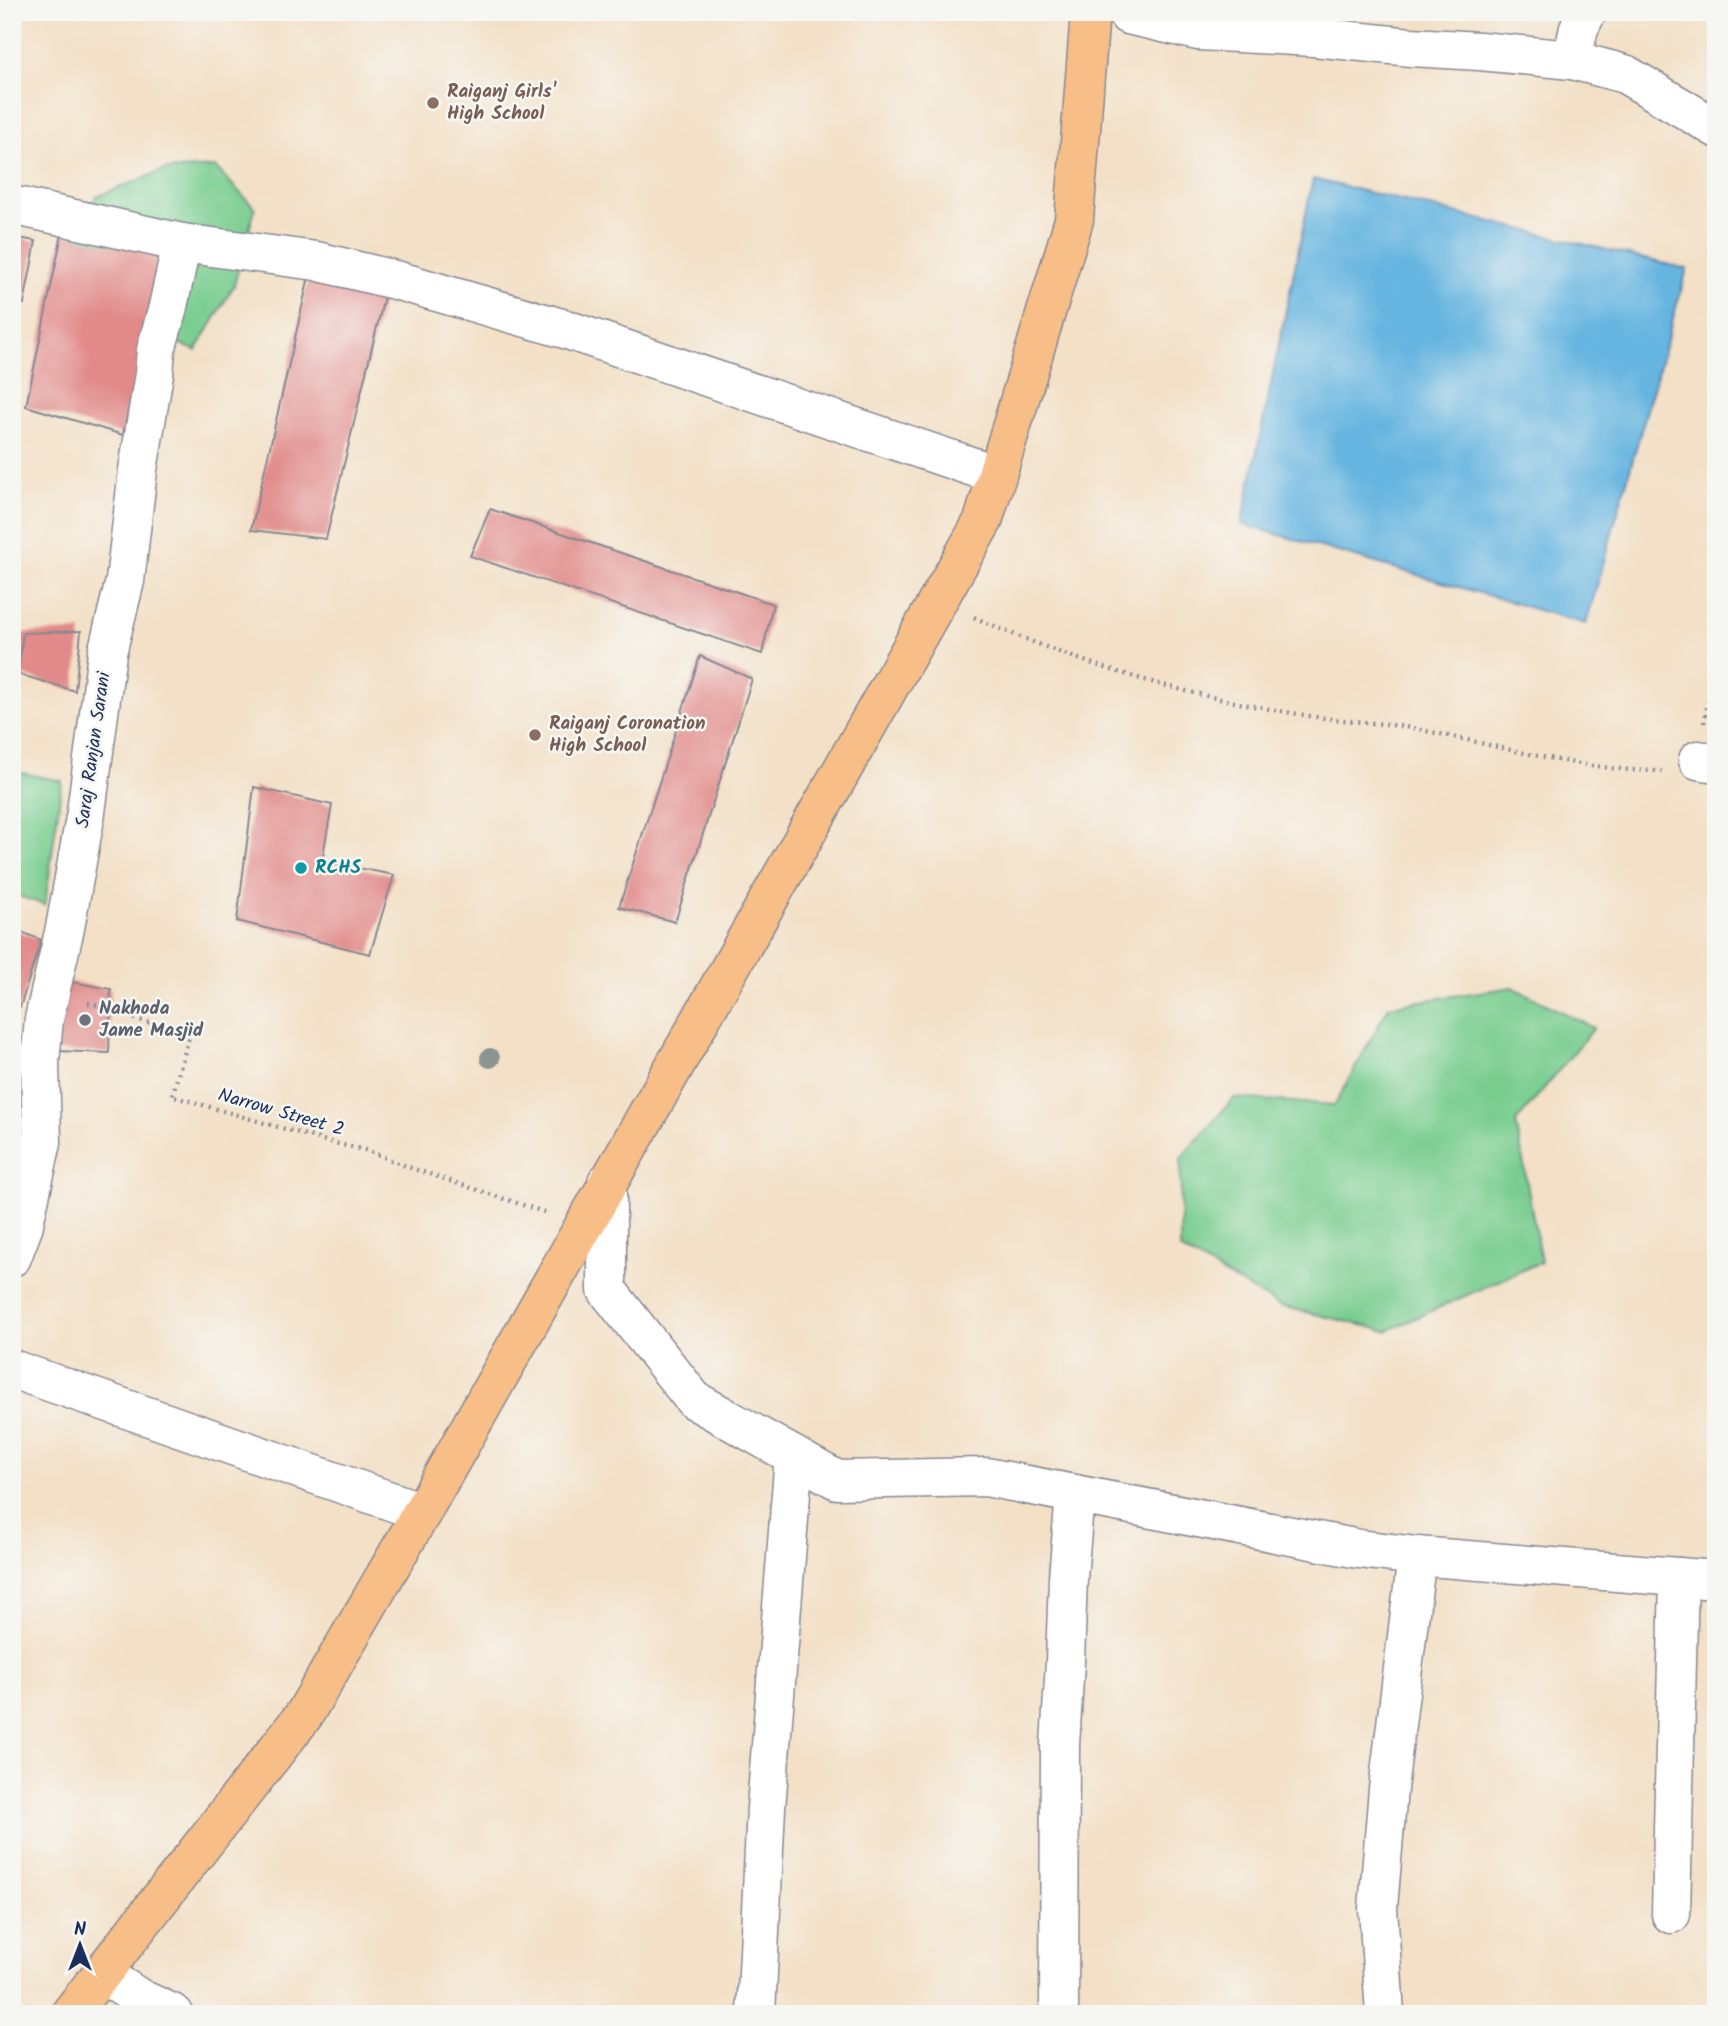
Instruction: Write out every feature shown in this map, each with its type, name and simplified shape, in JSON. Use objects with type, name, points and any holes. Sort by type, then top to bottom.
[{"type":"main road","points":[[70,2014],[304,1716],[422,1513],[983,521],[1074,220],[1110,19]]},
{"type":"street","points":[[1572,60],[1579,27],[1587,12]]},
{"type":"street","points":[[1110,19],[1198,31],[1314,37],[1572,60],[1625,74],[1716,128]]},
{"type":"street","points":[[12,205],[182,243],[316,261],[399,281],[565,329],[997,475]]},
{"type":"street","name":"Saraj Ranjan Sarani","points":[[12,1257],[32,1195],[43,1142],[40,1062],[49,998],[86,812],[107,653],[125,582],[156,350],[182,243]]},
{"type":"street","points":[[607,1182],[607,1290],[694,1400],[837,1480],[986,1477],[1359,1549],[1697,1578],[1671,1914]]},
{"type":"street","points":[[12,1369],[422,1513]]},
{"type":"street","points":[[756,2014],[766,1808],[794,1456]]},
{"type":"street","points":[[1059,2014],[1060,1745],[1075,1494]]},
{"type":"street","points":[[1385,2014],[1378,1908],[1388,1789],[1417,1556]]},
{"type":"street","points":[[102,1973],[141,1998],[174,2014]]},
{"type":"path","points":[[938,601],[1035,644],[1133,678],[1312,717],[1419,729],[1518,753],[1591,767],[1632,771],[1672,771],[1707,761],[1716,659]]},
{"type":"path","name":"Narrow Street 2","points":[[49,998],[100,1004],[132,1017],[190,1034],[172,1096],[369,1151],[408,1167],[563,1219],[580,1230]]},
{"type":"green space","points":[[215,167],[255,208],[234,285],[196,351],[92,302],[55,268],[96,197],[164,170]]},
{"type":"green space","points":[[12,771],[62,781],[45,905],[12,894]]},
{"type":"green space","points":[[1512,987],[1594,1028],[1516,1122],[1541,1262],[1387,1331],[1280,1306],[1180,1249],[1181,1158],[1234,1098],[1335,1105],[1389,1006]]},
{"type":"water","points":[[1313,179],[1687,269],[1586,624],[1242,524]]},
{"type":"building","points":[[62,234],[162,256],[123,435],[26,406]]},
{"type":"building","points":[[12,237],[36,241],[24,304],[12,300]]},
{"type":"building","points":[[310,272],[386,289],[326,539],[251,530]]},
{"type":"building","points":[[490,509],[773,604],[762,654],[470,556]]},
{"type":"building","points":[[81,631],[75,691],[18,674],[23,633]]},
{"type":"building","points":[[700,656],[752,679],[675,922],[619,907]]},
{"type":"building","name":"RCHS","points":[[254,787],[332,805],[322,861],[394,875],[370,954],[237,921]]},
{"type":"building","points":[[12,928],[41,940],[20,1007],[12,1005]]},
{"type":"building","name":"Nakhoda Jame Masjid","points":[[66,981],[111,989],[109,1053],[57,1051]]},
{"type":"place","name":"Raiganj Girls' High School","points":[[433,103]]},
{"type":"place","name":"Raiganj Coronation High School","points":[[535,735]]},
{"type":"place","name":"RCHS","points":[[301,868]]},
{"type":"place","name":"Nakhoda Jame Masjid","points":[[85,1020]]}]
